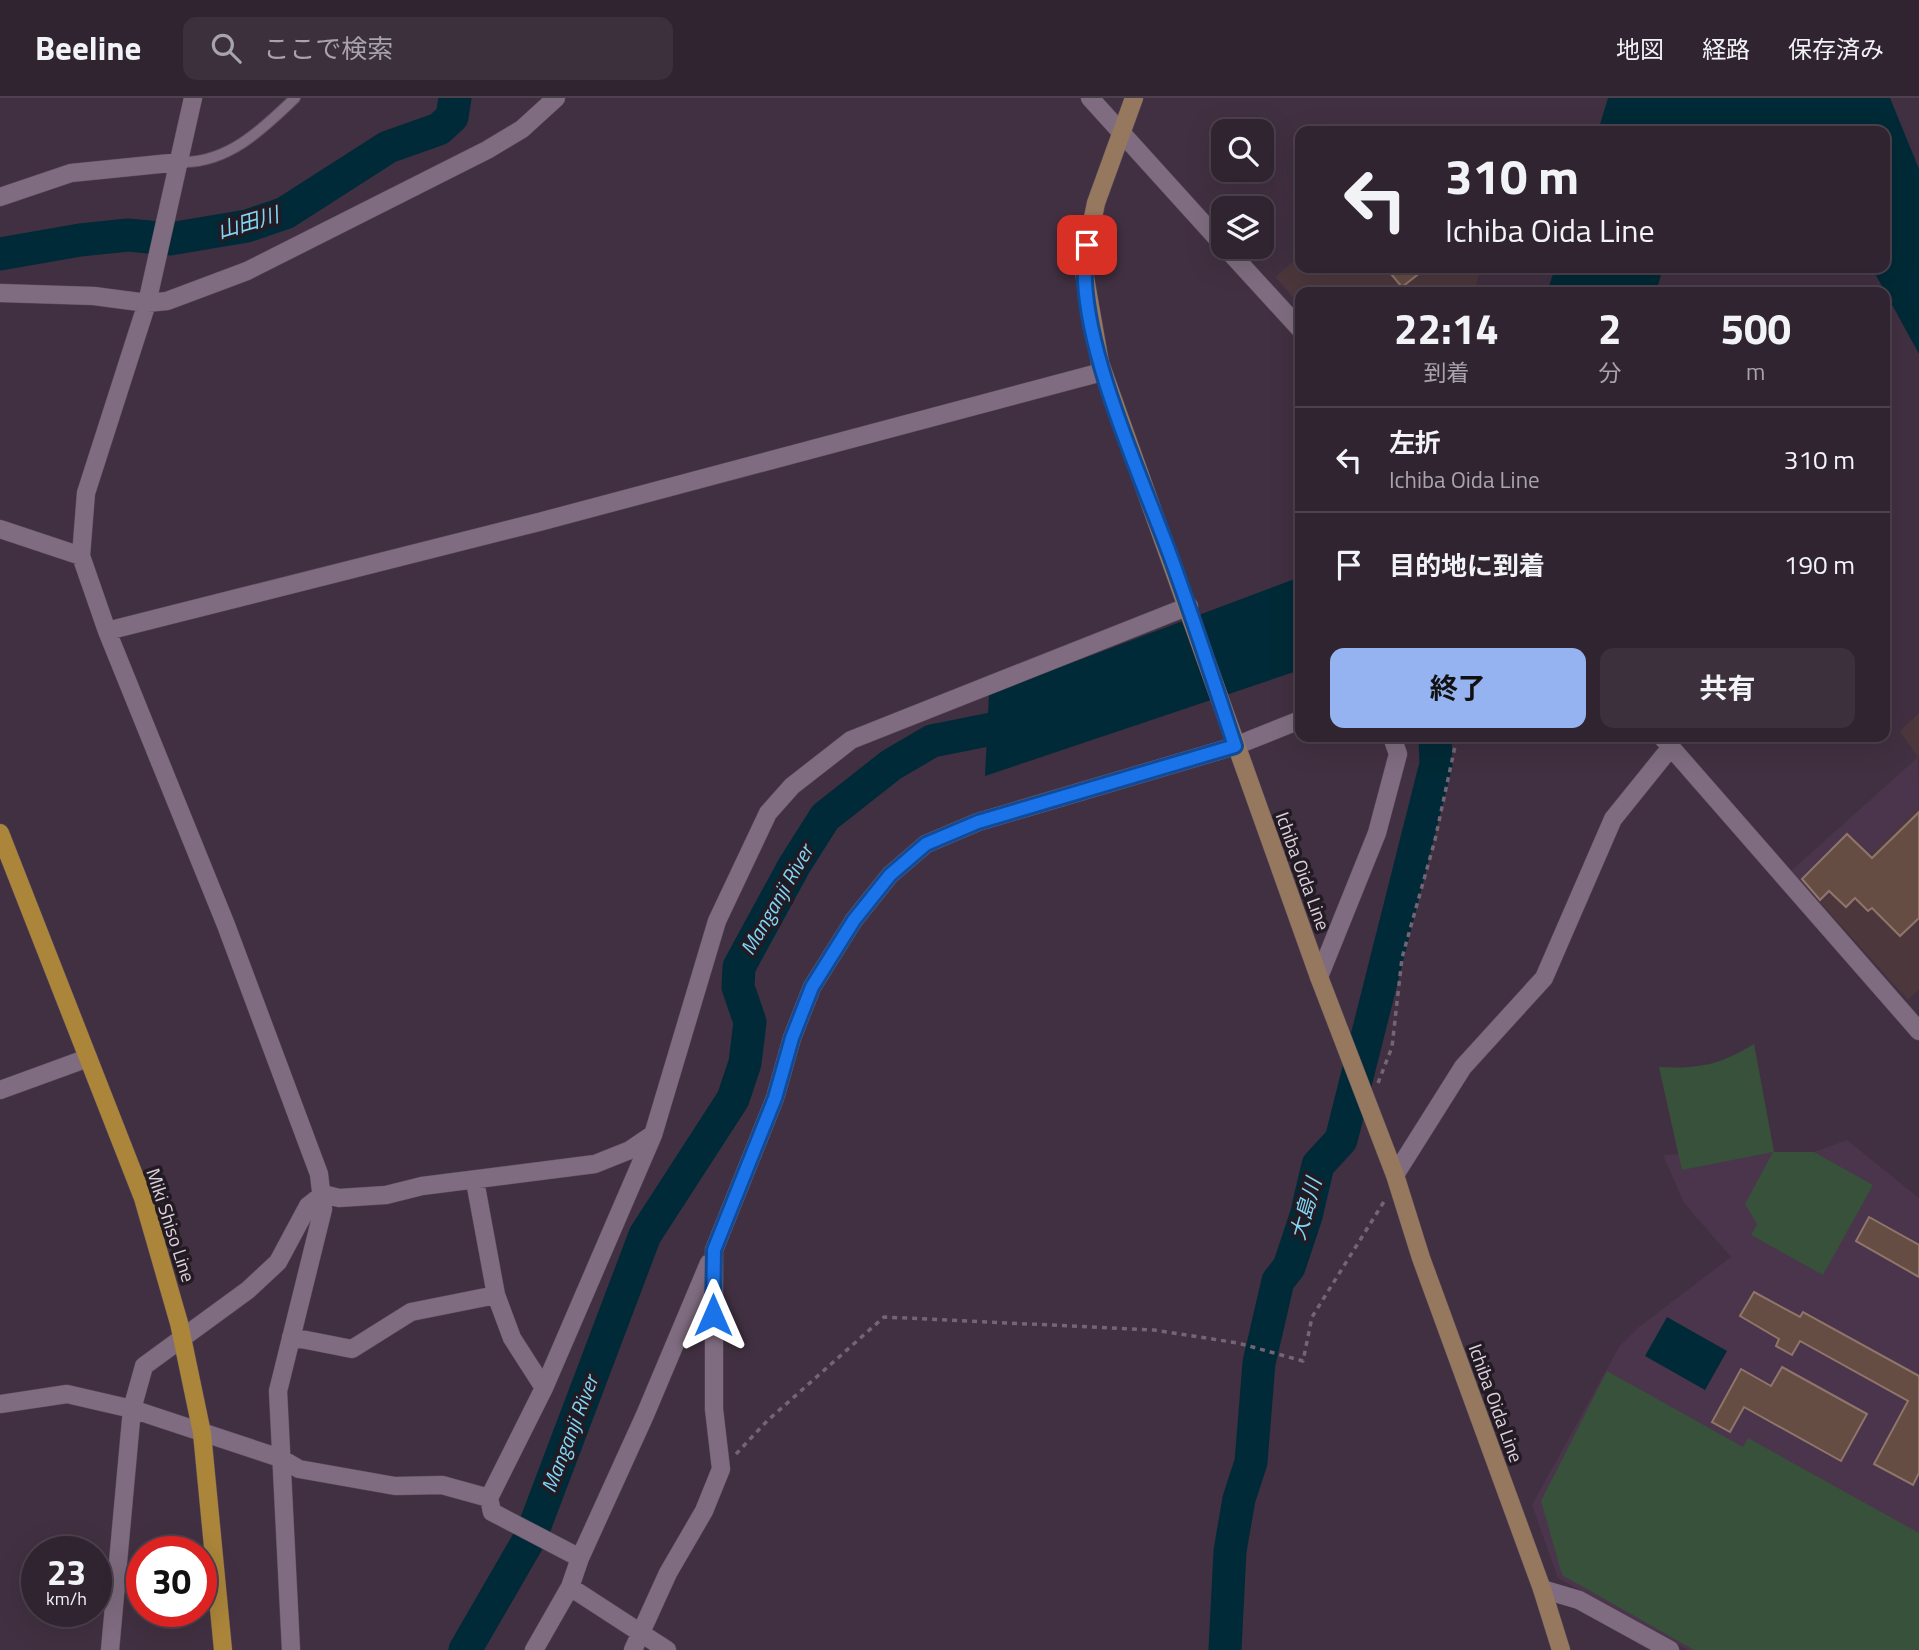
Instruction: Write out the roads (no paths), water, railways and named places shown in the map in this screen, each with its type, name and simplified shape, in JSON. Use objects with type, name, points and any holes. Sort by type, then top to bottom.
[{"type":"main road","name":"Ichiba Oida Line","points":[[1134,98],[1096,203],[1083,266],[1090,317],[1102,372],[1192,614],[1233,739],[1319,977],[1395,1175],[1421,1258],[1542,1589],[1561,1650]]},
{"type":"main road","name":"Miki Shiso Line","points":[[0,833],[143,1198],[182,1336],[202,1433],[223,1650]]},
{"type":"street","points":[[193,98],[149,296],[86,492],[81,556],[107,631],[226,925],[319,1174],[323,1194],[323,1209],[278,1391],[291,1650]]},
{"type":"street","points":[[0,293],[149,296],[167,301],[247,271],[487,150],[522,129],[556,98]]},
{"type":"street","points":[[1090,98],[1211,232]]},
{"type":"street","points":[[0,197],[71,173],[178,169]]},
{"type":"street","points":[[1236,259],[1295,323]]},
{"type":"street","points":[[107,631],[539,522],[1102,372]]},
{"type":"street","points":[[0,529],[81,556]]},
{"type":"street","points":[[491,1505],[653,1135],[717,921],[768,813],[792,786],[851,740],[1192,614]]},
{"type":"street","points":[[534,1650],[570,1587],[580,1558],[645,1415],[775,1098],[792,1038],[812,987],[854,920],[890,875],[926,844],[978,822],[1295,721]]},
{"type":"street","points":[[1319,977],[1377,833],[1398,754],[1394,742]]},
{"type":"street","points":[[1395,1175],[1463,1067],[1544,978],[1613,818],[1667,742],[1919,1031]]},
{"type":"street","points":[[0,1090],[88,1058]]},
{"type":"street","points":[[323,1194],[340,1198],[386,1195],[422,1186],[595,1164],[630,1150],[653,1135]]},
{"type":"street","points":[[475,1181],[496,1295],[512,1338],[544,1388]]},
{"type":"street","points":[[110,1650],[132,1409],[144,1366],[248,1290],[278,1262],[308,1206],[323,1194]]},
{"type":"street","points":[[633,1650],[668,1573],[704,1511],[721,1469],[715,1409],[714,1250]]},
{"type":"street","points":[[291,1337],[352,1349],[411,1312],[496,1295]]},
{"type":"street","points":[[0,1404],[67,1394],[132,1409],[280,1458],[299,1469],[395,1486],[442,1485],[491,1505],[580,1558]]},
{"type":"street","points":[[570,1587],[667,1650]]},
{"type":"street","points":[[1542,1589],[1579,1600],[1671,1650]]},
{"type":"lane","points":[[178,169],[234,149],[295,98]]},
{"type":"water","points":[[1608,98],[1890,98],[1919,169],[1919,354],[1890,301],[1890,287],[1882,287],[1875,273],[1890,273],[1890,126],[1600,126]]},
{"type":"water","points":[[1553,273],[1662,273],[1657,287],[1549,287]]},
{"type":"water","points":[[1295,579],[1295,672],[985,776],[989,694]]},
{"type":"water","points":[[1667,1317],[1727,1351],[1705,1390],[1645,1356]]},
{"type":"waterway","name":"山田川","points":[[0,254],[80,240],[128,235],[170,239],[247,226],[285,213],[388,147],[439,129],[452,117],[455,98]]},
{"type":"waterway","name":"Manganji River","points":[[465,1650],[531,1536],[645,1235],[733,1099],[745,1063],[750,1022],[738,987],[739,967],[794,866],[825,817],[891,765],[932,741],[997,728],[1033,733]]},
{"type":"waterway","name":"大島川","points":[[1225,1650],[1230,1551],[1239,1499],[1251,1462],[1259,1363],[1278,1281],[1289,1267],[1306,1216],[1318,1165],[1341,1140],[1436,764],[1435,742]]}]
